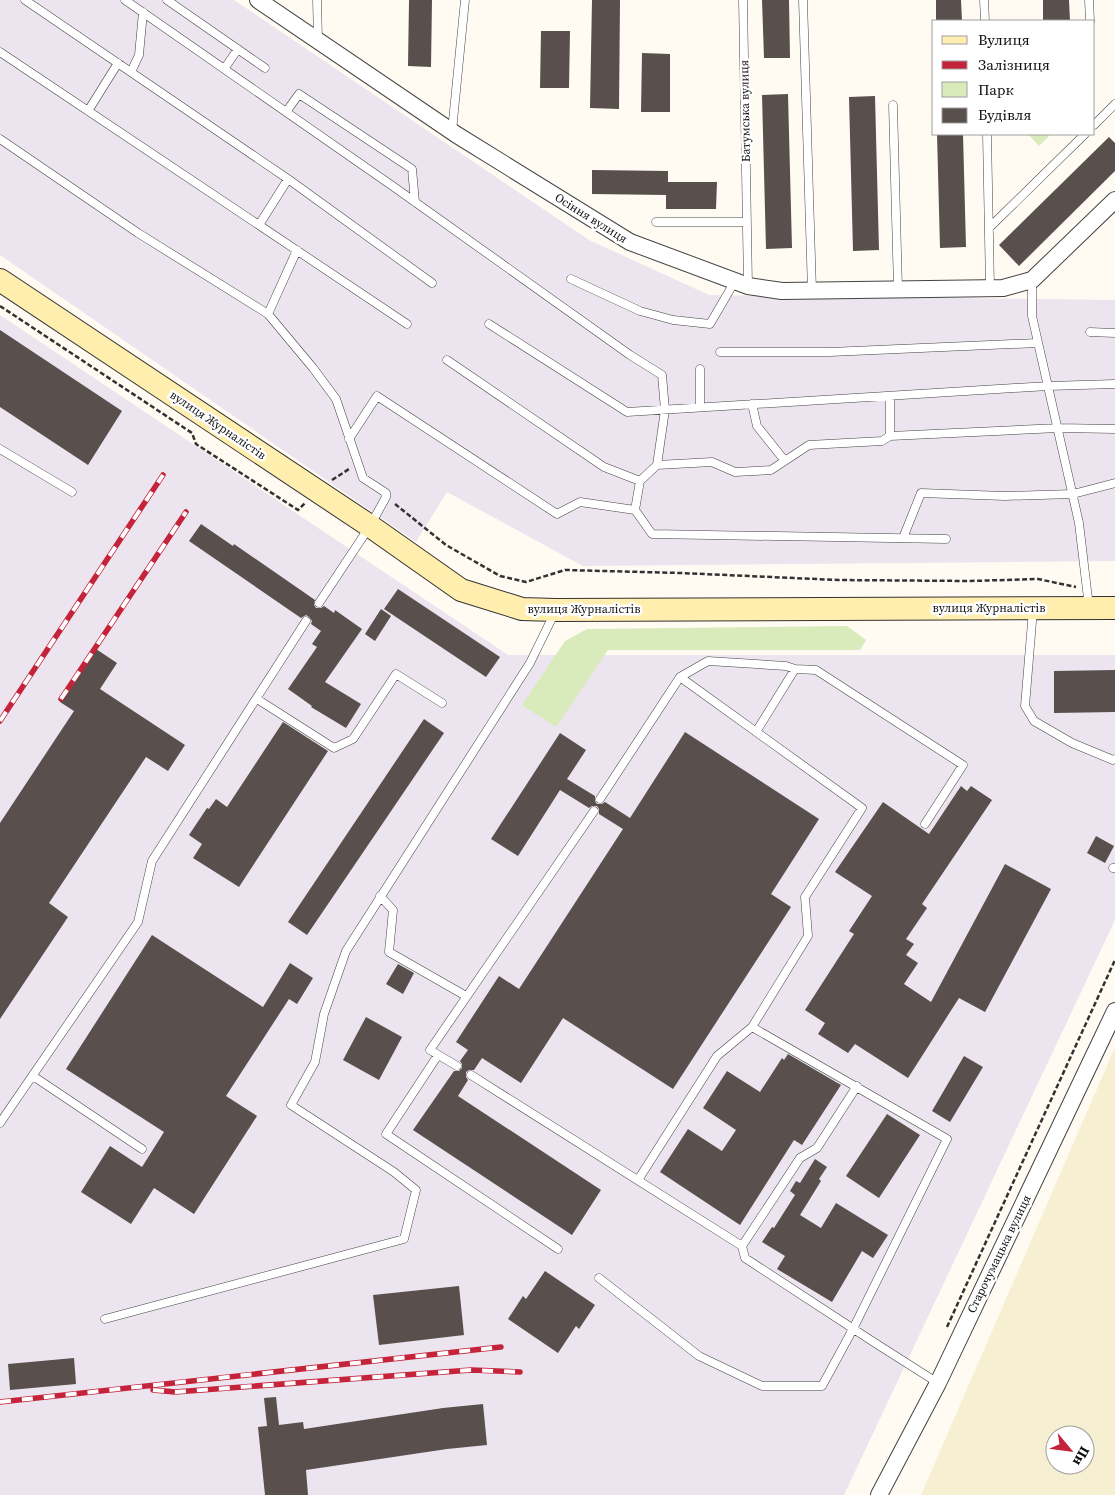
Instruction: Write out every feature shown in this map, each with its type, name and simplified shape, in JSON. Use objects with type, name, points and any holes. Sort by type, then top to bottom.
[{"type":"street","name":"Осіння вулиця","points":[[258,0],[452,131],[630,242],[741,284],[782,292],[1003,288],[1032,280]]},
{"type":"street","points":[[1032,280],[1115,200]]},
{"type":"street","name":"вулиця Журналістів","points":[[0,280],[370,526],[461,590],[522,609],[1033,608],[1088,598],[1115,608]]},
{"type":"street","name":"Старочумацька вулиця","points":[[879,1495],[938,1382],[1115,1010]]},
{"type":"lane","points":[[25,0],[288,179],[432,283]]},
{"type":"lane","points":[[125,0],[662,376],[665,410],[657,465],[640,481],[635,510],[652,534],[946,539]]},
{"type":"lane","points":[[167,0],[265,68]]},
{"type":"lane","points":[[317,0],[318,40]]},
{"type":"lane","points":[[452,131],[464,0]]},
{"type":"lane","name":"Батумська вулиця","points":[[741,284],[747,222],[743,0]]},
{"type":"lane","points":[[802,0],[812,291]]},
{"type":"lane","points":[[984,0],[985,20]]},
{"type":"lane","points":[[1089,0],[1090,20]]},
{"type":"lane","points":[[131,72],[139,55],[143,12]]},
{"type":"lane","points":[[224,69],[238,49]]},
{"type":"lane","points":[[0,52],[408,324]]},
{"type":"lane","points":[[88,111],[118,63]]},
{"type":"lane","points":[[286,112],[299,94],[412,169],[415,202]]},
{"type":"lane","points":[[893,105],[898,290]]},
{"type":"lane","points":[[1095,124],[1114,108]]},
{"type":"lane","points":[[987,135],[990,288]]},
{"type":"lane","points":[[989,228],[1084,135]]},
{"type":"lane","points":[[0,139],[138,233],[268,314],[336,399],[362,478],[383,490],[386,493],[386,498],[370,526],[319,602]]},
{"type":"lane","points":[[259,225],[288,179]]},
{"type":"lane","points":[[656,222],[747,222]]},
{"type":"lane","points":[[268,314],[297,250]]},
{"type":"lane","points":[[571,279],[640,311],[673,320],[710,324],[741,284]]},
{"type":"lane","points":[[1032,280],[1032,316],[1079,523],[1088,598]]},
{"type":"lane","points":[[490,324],[627,412],[1048,386],[1115,384]]},
{"type":"lane","points":[[1090,332],[1115,333]]},
{"type":"lane","points":[[720,352],[830,352],[1038,343]]},
{"type":"lane","points":[[447,360],[604,467],[640,481]]},
{"type":"lane","points":[[700,368],[700,407]]},
{"type":"lane","points":[[349,439],[377,396],[557,514],[580,502],[635,510]]},
{"type":"lane","points":[[890,396],[890,436]]},
{"type":"lane","points":[[752,404],[757,426],[785,461]]},
{"type":"lane","points":[[657,465],[712,462],[735,472],[771,470],[809,445],[882,441],[890,436],[1058,428],[1115,429]]},
{"type":"lane","points":[[0,449],[72,492]]},
{"type":"lane","points":[[903,538],[920,493],[1005,496],[1073,494],[1115,483]]},
{"type":"lane","points":[[1033,608],[1025,706],[1034,721],[1072,743],[1113,760],[1115,758]]},
{"type":"lane","points":[[105,1320],[404,1239],[416,1190],[394,1172],[291,1105],[315,1062],[324,1014],[346,951],[530,663],[556,610]]},
{"type":"lane","points":[[0,1124],[138,922],[152,861],[306,621]]},
{"type":"lane","points":[[600,799],[680,677],[708,661],[786,666],[795,669],[816,670],[962,764],[926,824]]},
{"type":"lane","points":[[756,732],[795,669]]},
{"type":"lane","points":[[257,699],[334,748],[353,739],[396,674],[442,703]]},
{"type":"lane","points":[[638,1180],[717,1056],[752,1027],[808,936],[806,897],[862,808],[680,677]]},
{"type":"lane","points":[[457,1066],[430,1050],[594,810]]},
{"type":"lane","points":[[380,896],[393,910],[389,952],[466,996]]},
{"type":"lane","points":[[598,1278],[699,1356],[762,1386],[822,1386],[853,1329],[947,1139],[752,1027]]},
{"type":"lane","points":[[438,1055],[386,1134],[558,1249]]},
{"type":"lane","points":[[471,1075],[742,1246],[745,1258],[938,1382]]},
{"type":"lane","points":[[33,1076],[142,1149]]},
{"type":"lane","points":[[742,1246],[800,1158],[817,1148],[857,1086]]},
{"type":"path","points":[[386,498],[446,544],[500,576],[526,582],[565,570],[681,572],[838,580],[970,581],[1038,578],[1088,598]]},
{"type":"path","points":[[944,1333],[1115,960]]},
{"type":"shaded area","points":[[0,0],[234,0],[589,240],[709,295],[1115,300],[1115,561],[583,566],[447,492],[416,542],[0,255]]},
{"type":"shaded area","points":[[0,315],[508,655],[1115,655],[1115,920],[844,1495],[0,1495]]},
{"type":"shaded area","points":[[1115,1047],[1115,1495],[921,1495]]},
{"type":"green space","points":[[1029,135],[1050,135],[1039,146]]},
{"type":"green space","points":[[847,626],[866,640],[860,650],[608,650],[556,727],[522,705],[565,641],[587,629]]},
{"type":"building","points":[[409,0],[432,0],[431,67],[408,66]]},
{"type":"building","points":[[592,0],[620,0],[619,109],[590,108]]},
{"type":"building","points":[[762,0],[789,0],[790,58],[764,58]]},
{"type":"building","points":[[936,0],[961,0],[962,20],[936,20]]},
{"type":"building","points":[[1043,0],[1069,0],[1070,20],[1043,20]]},
{"type":"building","points":[[541,31],[570,31],[569,88],[540,88]]},
{"type":"building","points":[[642,53],[670,54],[670,112],[641,112]]},
{"type":"building","points":[[788,94],[792,248],[766,249],[762,95]]},
{"type":"building","points":[[875,96],[879,250],[853,251],[849,97]]},
{"type":"building","points":[[937,135],[963,135],[966,247],[940,248]]},
{"type":"building","points":[[1109,137],[1115,143],[1115,171],[1019,266],[999,245]]},
{"type":"building","points":[[592,170],[668,171],[668,182],[717,182],[716,209],[666,209],[666,195],[592,194]]},
{"type":"building","points":[[0,330],[122,411],[88,465],[0,407]]},
{"type":"building","points":[[201,524],[233,546],[234,544],[315,600],[314,605],[316,608],[324,606],[334,613],[335,610],[362,629],[325,682],[361,704],[346,728],[311,707],[288,689],[317,647],[312,644],[321,631],[311,624],[312,621],[309,617],[306,615],[301,618],[189,541]]},
{"type":"building","points":[[398,589],[500,657],[486,677],[384,609]]},
{"type":"building","points":[[381,609],[391,616],[375,641],[365,634]]},
{"type":"building","points":[[96,649],[117,663],[100,689],[185,745],[168,771],[146,757],[49,903],[68,917],[0,1019],[0,823],[74,711],[60,702]]},
{"type":"building","points":[[1115,670],[1115,712],[1054,713],[1054,671]]},
{"type":"building","points":[[424,719],[444,733],[307,935],[288,922]]},
{"type":"building","points":[[283,722],[328,751],[239,887],[193,858],[202,844],[189,835],[207,808],[209,809],[216,799],[227,807]]},
{"type":"building","points":[[685,732],[819,819],[771,894],[791,907],[673,1089],[563,1018],[521,1083],[482,1058],[474,1070],[466,1072],[468,1080],[458,1096],[601,1190],[572,1235],[413,1130],[454,1071],[459,1071],[462,1068],[460,1061],[468,1050],[456,1042],[499,976],[519,989],[623,829],[599,814],[597,806],[589,808],[560,790],[518,856],[491,839],[560,733],[586,750],[567,779],[595,796],[597,804],[605,802],[630,818]]},
{"type":"building","points":[[961,786],[967,791],[971,786],[992,800],[922,904],[927,908],[906,939],[914,944],[906,955],[918,963],[904,984],[931,1002],[1005,864],[1051,889],[985,1012],[959,998],[908,1078],[855,1044],[848,1053],[818,1034],[825,1023],[805,1010],[854,934],[849,931],[872,896],[835,872],[883,802],[929,834]]},
{"type":"building","points":[[1096,836],[1114,846],[1105,863],[1087,853]]},
{"type":"building","points":[[152,935],[263,1007],[290,963],[313,978],[297,1004],[289,999],[226,1096],[257,1116],[194,1214],[154,1188],[131,1224],[81,1192],[110,1146],[142,1167],[164,1132],[66,1069]]},
{"type":"building","points":[[398,964],[414,973],[403,994],[386,984]]},
{"type":"building","points":[[366,1017],[402,1037],[379,1080],[343,1060]]},
{"type":"building","points":[[788,1054],[841,1085],[802,1145],[794,1140],[740,1225],[660,1172],[688,1129],[722,1151],[736,1130],[703,1108],[727,1071],[760,1092],[782,1058],[784,1060]]},
{"type":"building","points":[[964,1056],[983,1067],[950,1122],[932,1111]]},
{"type":"building","points":[[887,1114],[920,1135],[879,1198],[846,1176]]},
{"type":"building","points":[[815,1159],[827,1167],[819,1179],[821,1181],[800,1215],[821,1228],[836,1203],[888,1235],[873,1258],[862,1251],[832,1302],[777,1269],[785,1256],[762,1242],[772,1227],[774,1228],[795,1195],[790,1191],[796,1181],[800,1183]]},
{"type":"building","points":[[545,1271],[595,1305],[579,1329],[576,1326],[558,1353],[508,1319],[523,1296],[526,1299]]},
{"type":"building","points":[[459,1286],[464,1335],[379,1345],[373,1295]]},
{"type":"building","points":[[74,1358],[76,1384],[10,1390],[8,1364]]},
{"type":"building","points":[[276,1397],[279,1425],[303,1422],[304,1429],[443,1408],[483,1404],[487,1445],[447,1449],[306,1470],[308,1495],[265,1495],[258,1427],[267,1426],[264,1398]]},
{"type":"railway","points":[[0,721],[163,475]]},
{"type":"railway","points":[[61,699],[186,512]]},
{"type":"railway","points":[[0,1402],[501,1347]]},
{"type":"railway","points":[[153,1390],[175,1392],[471,1370],[520,1372]]}]
